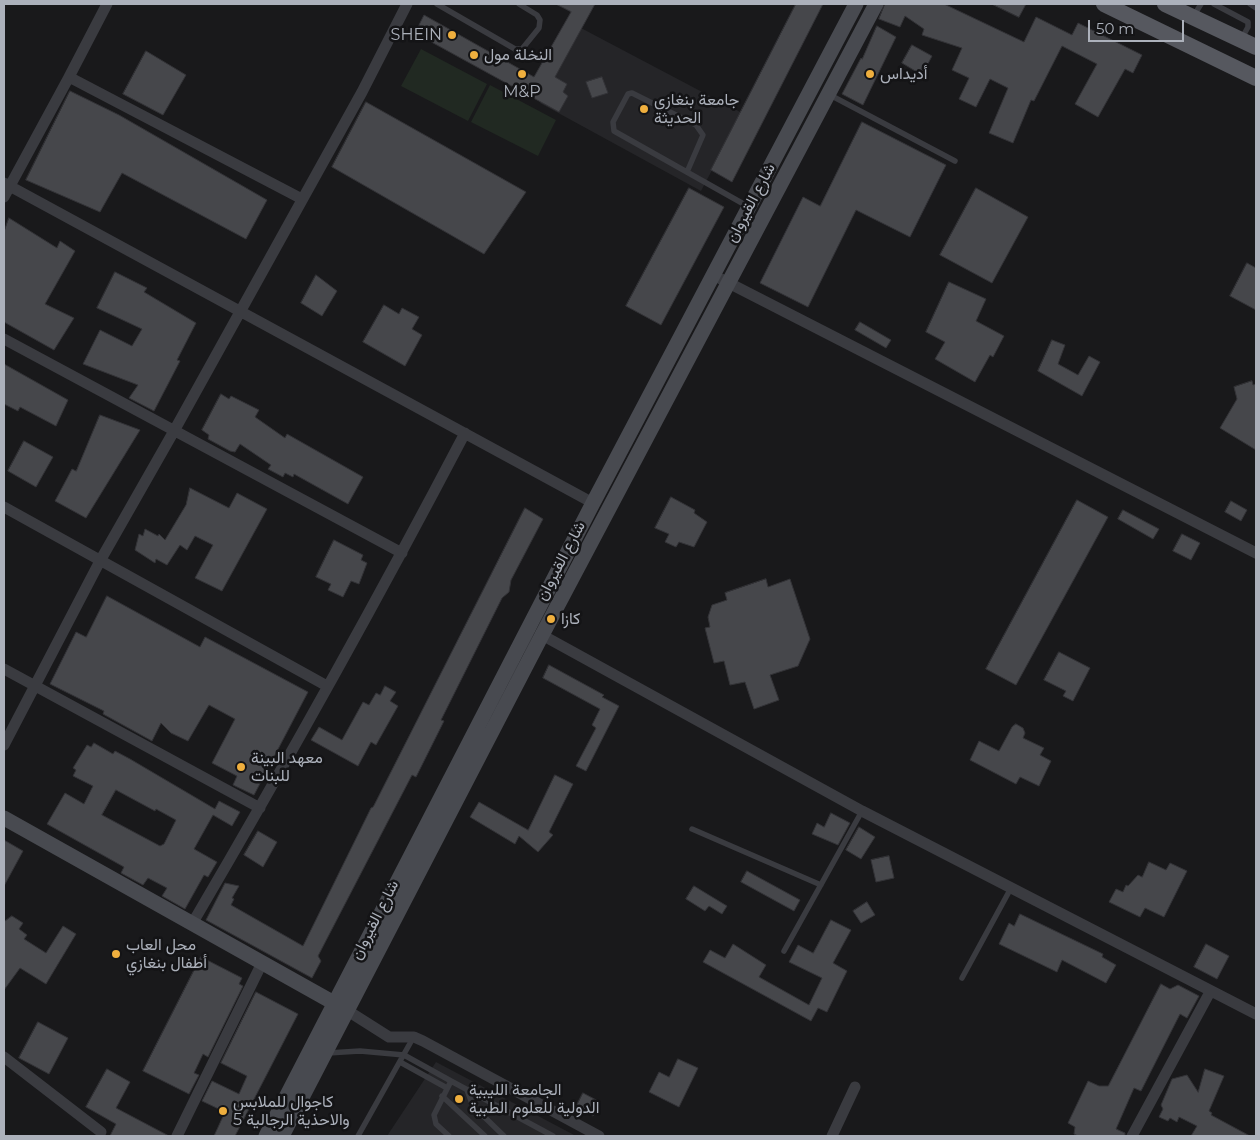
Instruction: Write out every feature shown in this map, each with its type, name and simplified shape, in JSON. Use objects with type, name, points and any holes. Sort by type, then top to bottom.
[{"type":"main road","name":"شارع القيروان","points":[[282,1136],[324,1053],[341,1007],[593,503],[856,4]]},
{"type":"main road","name":"شارع القيروان","points":[[266,1136],[341,1007],[542,634],[876,4]]},
{"type":"main road","points":[[1104,4],[1256,78]]},
{"type":"main road","points":[[1165,4],[1191,9],[1251,42]]},
{"type":"main road","points":[[4,818],[341,1007]]},
{"type":"street","points":[[4,197],[7,184],[69,77],[107,4]]},
{"type":"street","points":[[4,745],[100,561],[362,92],[407,4]]},
{"type":"street","points":[[69,77],[302,199]]},
{"type":"street","points":[[7,184],[593,503]]},
{"type":"street","points":[[714,276],[1256,553]]},
{"type":"street","points":[[4,340],[402,553]]},
{"type":"street","points":[[192,924],[260,808],[402,553],[465,433]]},
{"type":"street","points":[[4,507],[327,686]]},
{"type":"street","points":[[542,634],[862,811],[1210,992],[1256,1014]]},
{"type":"street","points":[[4,669],[260,808]]},
{"type":"street","points":[[177,1136],[262,963]]},
{"type":"street","points":[[1132,1136],[1210,992]]},
{"type":"street","points":[[341,1007],[389,1037],[414,1037],[600,1136]]},
{"type":"street","points":[[4,1057],[101,1132]]},
{"type":"street","points":[[832,1136],[856,1087]]},
{"type":"lane","points":[[441,5],[515,49],[522,49],[539,28],[540,20],[537,15],[519,4]]},
{"type":"lane","points":[[1214,4],[1248,22],[1251,42]]},
{"type":"lane","points":[[1250,4],[1256,8]]},
{"type":"lane","points":[[687,172],[703,140],[703,135],[688,121],[632,93],[628,94],[613,122],[614,131],[749,207]]},
{"type":"lane","points":[[828,94],[955,161]]},
{"type":"lane","points":[[784,951],[862,811]]},
{"type":"lane","points":[[692,829],[821,885]]},
{"type":"lane","points":[[962,978],[1011,888]]},
{"type":"lane","points":[[358,1136],[414,1037]]},
{"type":"lane","points":[[324,1053],[360,1051],[404,1055],[549,1135]]},
{"type":"lane","points":[[400,1062],[447,1088]]},
{"type":"lane","points":[[446,1135],[436,1124],[434,1115],[451,1081]]},
{"type":"lane","points":[[467,1090],[473,1106],[504,1136]]},
{"type":"lane","points":[[442,1096],[485,1136]]},
{"type":"shaded area","name":"جامعة بنغازي الحديثة","points":[[581,28],[742,113],[701,191],[540,103]]},
{"type":"shaded area","points":[[421,49],[487,84],[468,121],[401,86]]},
{"type":"shaded area","points":[[490,85],[556,120],[538,156],[471,122]]},
{"type":"shaded area","name":"الجامعة الليبية الدولية للعلوم الطبية","points":[[436,1062],[576,1136],[387,1136]]},
{"type":"building","name":"النخلة مول","points":[[556,4],[595,4],[555,77],[567,84],[563,92],[568,96],[559,112],[415,33],[424,15],[534,77],[571,12]]},
{"type":"building","points":[[796,4],[823,4],[732,182],[711,170]]},
{"type":"building","points":[[885,4],[944,4],[1024,42],[1036,17],[1072,35],[1078,23],[1142,55],[1133,73],[1125,69],[1098,117],[1075,104],[1097,64],[1062,46],[1034,101],[1031,100],[1013,143],[989,133],[1008,88],[990,79],[976,107],[959,99],[969,78],[952,70],[962,48],[922,35],[924,29],[905,16],[900,27],[879,19]]},
{"type":"building","points":[[992,4],[1026,4],[1019,17]]},
{"type":"building","points":[[877,26],[896,37],[863,105],[842,94],[862,59]]},
{"type":"building","points":[[912,45],[932,56],[922,75],[902,63]]},
{"type":"building","points":[[146,51],[186,75],[163,115],[123,94]]},
{"type":"building","points":[[602,77],[608,93],[592,98],[586,82]]},
{"type":"building","points":[[70,91],[119,115],[267,200],[246,239],[122,173],[100,212],[26,180]]},
{"type":"building","points":[[366,102],[526,192],[484,254],[332,167]]},
{"type":"building","points":[[862,122],[946,165],[910,237],[856,210],[808,307],[760,283],[803,197],[820,206]]},
{"type":"building","points":[[689,188],[724,207],[661,325],[626,306]]},
{"type":"building","points":[[976,188],[1028,217],[992,283],[940,255]]},
{"type":"building","points":[[9,218],[57,248],[60,241],[75,251],[45,304],[74,318],[54,350],[4,322],[4,232]]},
{"type":"building","points":[[1247,263],[1256,268],[1256,310],[1230,296]]},
{"type":"building","points":[[115,272],[147,288],[144,292],[196,323],[177,360],[180,361],[154,411],[129,398],[138,385],[83,364],[100,330],[132,346],[142,329],[97,308]]},
{"type":"building","points":[[316,275],[337,291],[322,316],[301,303]]},
{"type":"building","points":[[949,282],[986,299],[976,321],[1004,336],[993,357],[990,355],[975,382],[935,359],[945,342],[926,332]]},
{"type":"building","points":[[384,305],[399,314],[402,308],[419,317],[412,329],[422,335],[405,366],[363,342]]},
{"type":"building","points":[[860,322],[891,340],[886,348],[855,330]]},
{"type":"building","points":[[1052,340],[1065,345],[1058,364],[1078,375],[1089,356],[1100,362],[1082,396],[1038,371]]},
{"type":"building","points":[[4,364],[68,400],[56,426],[20,407],[18,411],[4,404]]},
{"type":"building","points":[[1252,381],[1253,385],[1256,384],[1256,450],[1220,428],[1237,399],[1234,387]]},
{"type":"building","points":[[221,394],[229,399],[231,396],[259,410],[255,417],[285,438],[287,434],[363,477],[348,504],[294,474],[293,477],[285,473],[283,477],[268,469],[271,465],[240,444],[235,452],[208,439],[209,435],[202,430]]},
{"type":"building","points":[[100,415],[140,430],[86,518],[55,501],[72,469],[76,471]]},
{"type":"building","points":[[24,441],[53,457],[36,487],[8,471]]},
{"type":"building","points":[[190,488],[229,508],[237,493],[267,509],[222,591],[195,578],[213,545],[195,536],[187,550],[180,545],[167,565],[156,559],[155,563],[135,550],[139,534],[143,536],[145,529],[158,536],[159,534],[165,540],[186,505]]},
{"type":"building","points":[[671,497],[695,510],[694,513],[707,522],[694,547],[679,542],[676,547],[665,542],[669,534],[655,528]]},
{"type":"building","points":[[1077,500],[1108,517],[1016,685],[986,669]]},
{"type":"building","points":[[1231,501],[1247,510],[1241,521],[1225,512]]},
{"type":"building","points":[[525,508],[543,519],[511,580],[509,592],[502,598],[441,720],[444,721],[416,777],[412,775],[318,956],[321,961],[312,978],[206,920],[225,883],[239,886],[232,898],[234,899],[231,905],[303,946],[371,808]]},
{"type":"building","points":[[1123,510],[1159,529],[1153,539],[1118,519]]},
{"type":"building","points":[[1182,534],[1200,543],[1191,560],[1173,551]]},
{"type":"building","points":[[334,540],[363,555],[361,560],[367,563],[359,584],[351,581],[343,597],[328,590],[331,584],[316,577]]},
{"type":"building","points":[[766,579],[768,587],[790,579],[810,639],[798,666],[770,675],[779,700],[754,709],[745,682],[730,685],[724,661],[714,663],[705,628],[710,627],[708,617],[712,605],[727,600],[725,593]]},
{"type":"building","points":[[107,596],[200,647],[205,637],[308,692],[254,795],[233,785],[237,776],[212,763],[235,719],[209,705],[188,741],[171,733],[161,723],[152,741],[103,714],[104,711],[50,684],[76,632],[86,637]]},
{"type":"building","points":[[1059,652],[1090,668],[1073,701],[1063,696],[1066,691],[1044,680]]},
{"type":"building","points":[[549,665],[604,695],[602,697],[619,706],[586,771],[576,766],[596,728],[592,725],[600,709],[543,678]]},
{"type":"building","points":[[385,686],[396,692],[390,701],[398,706],[376,745],[371,742],[358,766],[311,740],[319,727],[342,740],[363,702],[369,705],[376,693],[380,695]]},
{"type":"building","points":[[1016,724],[1023,728],[1025,733],[1023,738],[1044,748],[1040,755],[1051,761],[1039,786],[1020,777],[1016,784],[970,760],[979,741],[999,751],[1012,727]]},
{"type":"building","points":[[94,743],[113,754],[115,751],[215,809],[219,801],[240,812],[232,826],[213,815],[194,849],[217,862],[208,877],[204,875],[185,909],[162,896],[167,888],[148,878],[143,885],[121,873],[124,867],[47,824],[65,793],[84,804],[93,786],[73,776],[76,770],[73,768],[87,745],[91,747]],"holes":[[[116,790],[155,811],[156,809],[176,820],[164,844],[160,846],[102,815]]]},
{"type":"building","points":[[555,775],[573,784],[549,832],[553,835],[538,852],[519,836],[515,844],[470,817],[479,802],[528,830]]},
{"type":"building","points":[[831,813],[850,823],[838,845],[812,834],[817,823],[824,827]]},
{"type":"building","points":[[859,827],[875,837],[861,859],[846,850]]},
{"type":"building","points":[[258,831],[277,842],[263,867],[244,855]]},
{"type":"building","points":[[4,840],[23,851],[4,886]]},
{"type":"building","points":[[889,856],[894,878],[876,882],[871,860]]},
{"type":"building","points":[[1149,862],[1166,870],[1170,863],[1187,871],[1164,917],[1145,908],[1140,917],[1109,902],[1116,889],[1123,892],[1126,885],[1128,886],[1138,875],[1142,877]]},
{"type":"building","points":[[747,871],[800,900],[794,911],[741,882]]},
{"type":"building","points":[[694,886],[727,906],[722,914],[709,906],[705,911],[686,899]]},
{"type":"building","points":[[867,902],[875,915],[861,923],[853,911]]},
{"type":"building","points":[[1020,914],[1103,954],[1102,957],[1116,965],[1106,983],[1062,960],[1057,972],[999,944],[1009,923],[1014,926]]},
{"type":"building","points":[[12,916],[23,923],[19,929],[27,935],[24,939],[46,953],[63,926],[76,934],[46,984],[20,968],[4,990],[4,922]]},
{"type":"building","points":[[831,920],[851,930],[833,963],[847,971],[827,1012],[818,1008],[811,1021],[703,962],[710,950],[725,958],[733,944],[766,965],[759,977],[809,1005],[822,978],[789,962],[798,945],[813,953]]},
{"type":"building","points":[[1206,944],[1229,956],[1217,979],[1194,967]]},
{"type":"building","points":[[201,957],[242,978],[239,984],[243,986],[208,1057],[203,1054],[194,1073],[199,1075],[189,1094],[143,1071]]},
{"type":"building","points":[[1161,984],[1170,989],[1178,985],[1199,996],[1187,1018],[1180,1014],[1141,1091],[1134,1088],[1116,1129],[1125,1133],[1125,1136],[1078,1136],[1074,1134],[1075,1127],[1068,1123],[1088,1081],[1099,1086],[1108,1086]]},
{"type":"building","points":[[256,992],[298,1014],[235,1136],[214,1136],[225,1112],[202,1101],[212,1081],[239,1094],[247,1076],[221,1063]]},
{"type":"building","points":[[38,1022],[68,1038],[49,1074],[19,1058]]},
{"type":"building","points":[[678,1059],[698,1068],[679,1107],[649,1092],[659,1072],[669,1077]]},
{"type":"building","points":[[107,1069],[130,1082],[116,1108],[169,1136],[110,1136],[116,1124],[86,1107]]},
{"type":"building","points":[[1205,1069],[1224,1076],[1209,1111],[1212,1113],[1211,1115],[1250,1136],[1191,1136],[1197,1126],[1179,1117],[1177,1122],[1170,1118],[1168,1121],[1159,1117],[1163,1109],[1161,1105],[1172,1079],[1187,1075],[1198,1092]]},
{"type":"building","points":[[583,1093],[600,1102],[593,1116],[576,1107]]},
{"type":"place","name":"SHEIN","points":[[452,35]]},
{"type":"place","name":"النخلة مول","points":[[474,55]]},
{"type":"place","name":"M&P","points":[[522,74]]},
{"type":"place","name":"أديداس","points":[[870,74]]},
{"type":"place","name":"جامعة بنغازي الحديثة","points":[[644,109]]},
{"type":"place","name":"كازا","points":[[551,619]]},
{"type":"place","name":"معهد البينة للبنات","points":[[241,767]]},
{"type":"place","name":"محل العاب أطفال بنغازي","points":[[116,954]]},
{"type":"place","name":"الجامعة الليبية الدولية للعلوم الطبية","points":[[459,1099]]},
{"type":"place","name":"كاجوال للملابس والاحذية الرجالية 5","points":[[223,1111]]}]
